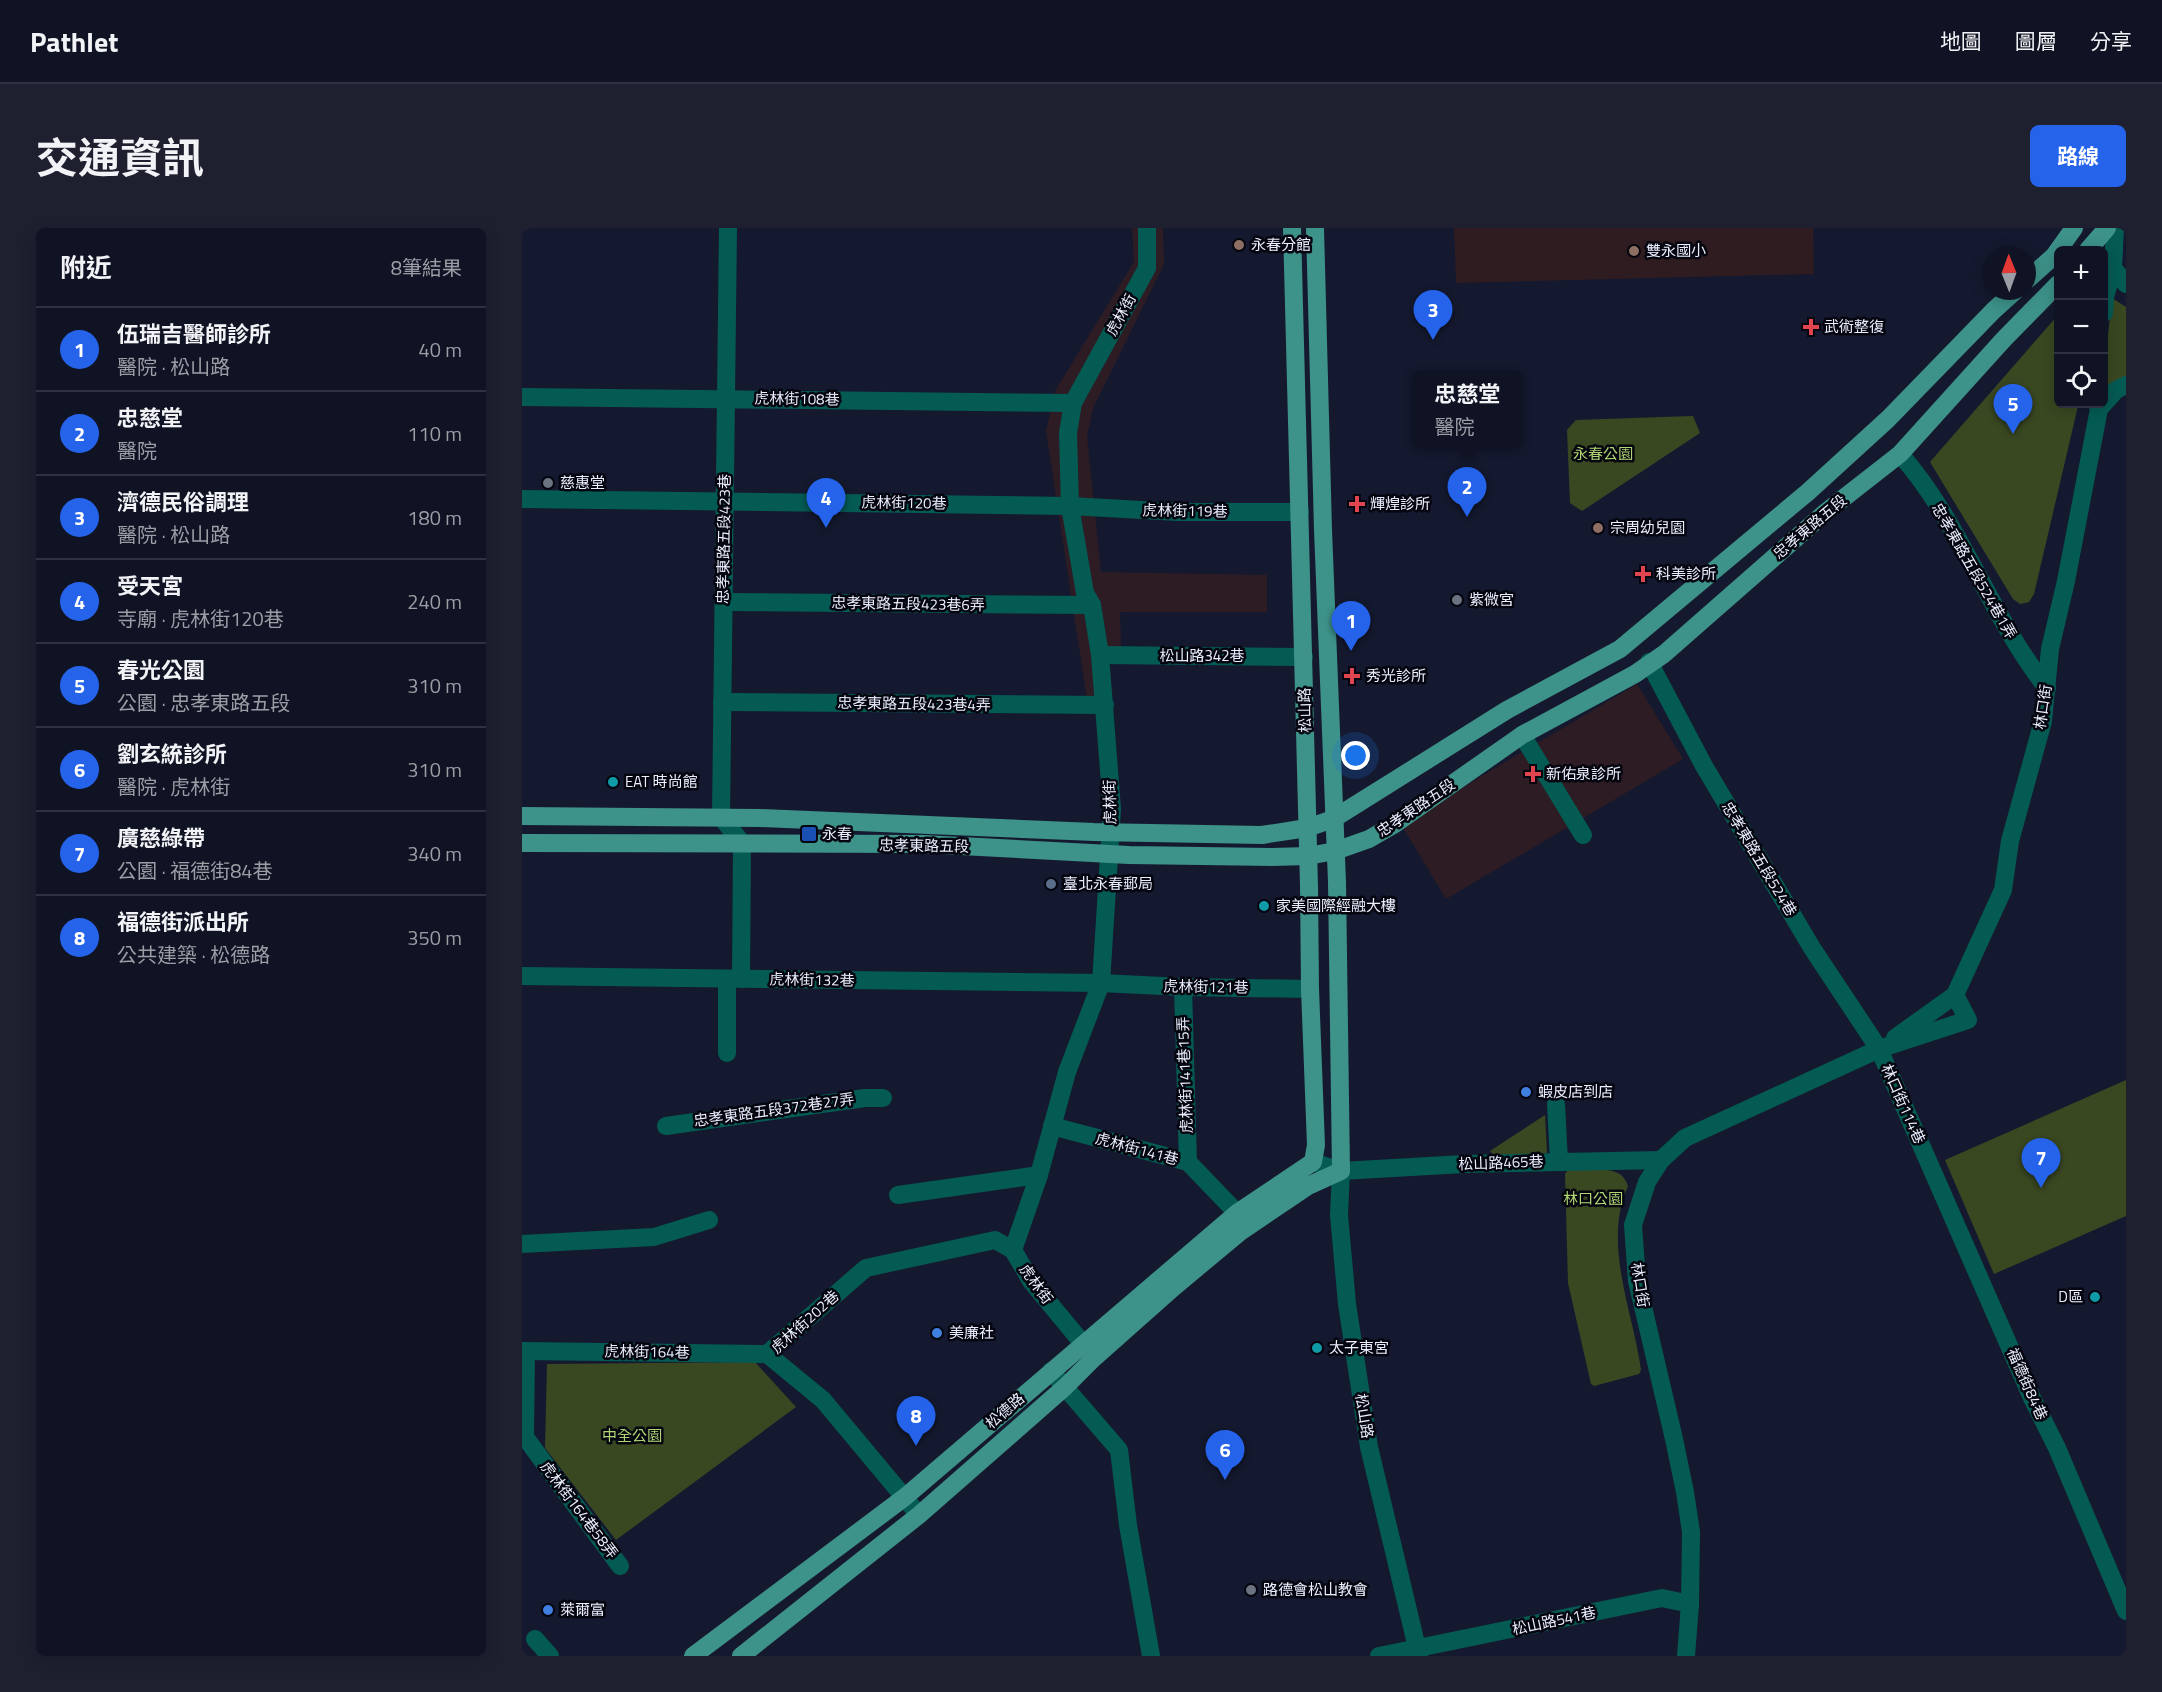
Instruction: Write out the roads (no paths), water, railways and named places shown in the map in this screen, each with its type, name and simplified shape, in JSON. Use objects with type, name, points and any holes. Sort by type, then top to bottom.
[{"type":"main road","name":"松山路","points":[[1292,228],[1304,657],[1310,988],[1316,1144],[1313,1162]]},
{"type":"main road","name":"松山路","points":[[1315,228],[1335,851],[1341,1171]]},
{"type":"main road","points":[[2036,272],[2054,256],[2074,228]]},
{"type":"main road","points":[[2091,246],[2106,228]]},
{"type":"main road","name":"忠孝東路五段","points":[[522,843],[923,844],[1109,854],[1272,857],[1308,856],[1335,851],[1369,839],[1395,824],[1522,735],[1635,674],[1649,662],[1664,654],[1827,511],[1900,454],[2004,339],[2054,288]]},
{"type":"main road","name":"忠孝東路五段","points":[[522,816],[721,817],[1111,832],[1262,835],[1307,828],[1333,819],[1507,710],[1620,649],[1808,492],[1888,419],[2005,300]]},
{"type":"main road","points":[[1636,636],[1649,662]]},
{"type":"main road","name":"松德路","points":[[693,1656],[905,1497],[1082,1343],[1237,1213],[1313,1162]]},
{"type":"main road","name":"松德路","points":[[741,1656],[919,1515],[1065,1387],[1094,1358],[1240,1232],[1308,1186],[1341,1171]]},
{"type":"street","name":"忠孝東路五段423巷","points":[[721,817],[728,228]]},
{"type":"street","name":"虎林街","points":[[1094,1358],[1032,1281],[1013,1250],[1039,1175],[1067,1072],[1101,982],[1112,809],[1100,655],[1092,605],[1085,593],[1070,506],[1068,433],[1073,403],[1147,268],[1148,228]]},
{"type":"street","points":[[2105,300],[2113,268],[2115,228]]},
{"type":"street","points":[[2113,268],[2126,284]]},
{"type":"street","name":"林口街","points":[[2108,397],[2126,385]]},
{"type":"street","name":"虎林街108巷","points":[[522,397],[1073,403]]},
{"type":"street","name":"林口街","points":[[1879,1050],[1955,995],[2004,890],[2010,841],[2043,721],[2050,649],[2066,581],[2098,408]]},
{"type":"street","name":"忠孝東路五段524巷1弄","points":[[1900,454],[1914,470],[1939,508],[2028,664],[2047,688]]},
{"type":"street","name":"虎林街120巷","points":[[522,499],[1070,506]]},
{"type":"street","name":"虎林街119巷","points":[[1070,506],[1178,513],[1300,512]]},
{"type":"street","name":"忠孝東路五段423巷6弄","points":[[724,602],[1092,605]]},
{"type":"street","name":"松山路342巷","points":[[1100,655],[1304,657]]},
{"type":"street","name":"忠孝東路五段524巷","points":[[1649,662],[1704,765],[1812,948],[1879,1050]]},
{"type":"street","name":"忠孝東路五段423巷4弄","points":[[722,702],[1105,705]]},
{"type":"street","points":[[1522,735],[1583,835]]},
{"type":"street","points":[[721,817],[742,843],[727,1053]]},
{"type":"street","name":"虎林街132巷","points":[[522,976],[1101,982]]},
{"type":"street","name":"虎林街121巷","points":[[1101,982],[1183,987],[1310,988]]},
{"type":"street","name":"虎林街141巷15弄","points":[[1183,987],[1188,1162]]},
{"type":"street","name":"林口街","points":[[1686,1656],[1692,1545],[1685,1491],[1637,1281],[1633,1225],[1647,1182],[1661,1160],[1685,1138],[1879,1050],[1968,1020],[1955,995]]},
{"type":"street","name":"林口街114巷","points":[[1879,1050],[1927,1158]]},
{"type":"street","name":"忠孝東路五段372巷27弄","points":[[666,1126],[865,1098],[883,1098]]},
{"type":"street","points":[[1556,1104],[1559,1161]]},
{"type":"street","name":"虎林街141巷","points":[[1052,1126],[1188,1162],[1237,1213]]},
{"type":"street","name":"福德街84巷","points":[[1927,1158],[2032,1398],[2057,1448],[2126,1611]]},
{"type":"street","name":"松山路465巷","points":[[1341,1171],[1464,1164],[1661,1160]]},
{"type":"street","points":[[1313,1162],[1341,1171]]},
{"type":"street","name":"松山路","points":[[1341,1171],[1339,1215],[1347,1304],[1369,1447],[1418,1652]]},
{"type":"street","points":[[898,1195],[1039,1175]]},
{"type":"street","points":[[522,1244],[654,1237],[709,1220]]},
{"type":"street","name":"虎林街202巷","points":[[919,1515],[823,1400],[767,1354],[866,1268],[995,1240],[1013,1250]]},
{"type":"street","name":"虎林街164巷","points":[[524,1351],[767,1354]]},
{"type":"street","name":"虎林街164巷58弄","points":[[524,1351],[525,1437],[620,1566]]},
{"type":"street","points":[[1051,1371],[1119,1450],[1128,1525],[1151,1656]]},
{"type":"street","name":"松山路541巷","points":[[1379,1656],[1418,1652],[1662,1598],[1690,1604]]},
{"type":"street","points":[[535,1639],[550,1656]]},
{"type":"place","name":"永春分館","points":[[1239,245]]},
{"type":"place","name":"雙永國小","points":[[1634,251]]},
{"type":"place","name":"武術整復","points":[[1811,327]]},
{"type":"place","name":"濟德民俗調理","points":[[1433,340]]},
{"type":"place","name":"春光公園","points":[[2013,434]]},
{"type":"place","name":"慈惠堂","points":[[548,483]]},
{"type":"place","name":"輝煌診所","points":[[1357,504]]},
{"type":"place","name":"忠慈堂","points":[[1467,517]]},
{"type":"place","name":"受天宮","points":[[826,528]]},
{"type":"place","name":"宗周幼兒園","points":[[1598,528]]},
{"type":"place","name":"科美診所","points":[[1643,574]]},
{"type":"place","name":"紫微宮","points":[[1457,600]]},
{"type":"place","name":"伍瑞吉醫師診所","points":[[1351,651]]},
{"type":"place","name":"秀光診所","points":[[1352,676]]},
{"type":"place","name":"新佑泉診所","points":[[1533,774]]},
{"type":"place","name":"EAT 時尚館","points":[[613,782]]},
{"type":"place","name":"永春","points":[[809,834]]},
{"type":"place","name":"臺北永春郵局","points":[[1051,884]]},
{"type":"place","name":"家美國際經融大樓","points":[[1264,906]]},
{"type":"place","name":"蝦皮店到店","points":[[1526,1092]]},
{"type":"place","name":"廣慈綠帶","points":[[2041,1188]]},
{"type":"place","name":"D區","points":[[2095,1297]]},
{"type":"place","name":"美廉社","points":[[937,1333]]},
{"type":"place","name":"太子東宮","points":[[1317,1348]]},
{"type":"place","name":"福德街派出所","points":[[916,1446]]},
{"type":"place","name":"劉玄統診所","points":[[1225,1480]]},
{"type":"place","name":"路德會松山教會","points":[[1251,1590]]},
{"type":"place","name":"萊爾富","points":[[548,1610]]},
{"type":"park label","name":"永春公園","points":[[1603,454]]},
{"type":"park label","name":"林口公園","points":[[1593,1199]]},
{"type":"park label","name":"中全公園","points":[[632,1436]]}]
